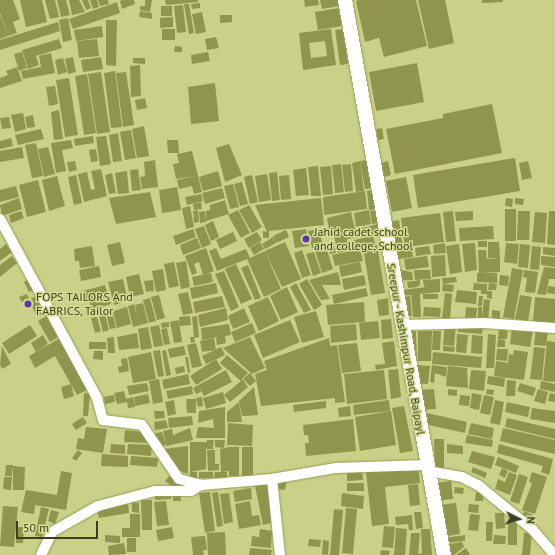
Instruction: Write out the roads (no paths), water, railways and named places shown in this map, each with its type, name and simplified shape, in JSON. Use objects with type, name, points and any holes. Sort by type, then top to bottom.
[{"type":"street","name":"Sreepur - Kashimpur Road, Baipayl","points":[[346,0],[427,468],[444,555]]},
{"type":"street","points":[[0,219],[97,398],[104,420],[142,425],[179,479],[202,485],[272,479],[336,468],[427,468],[462,477],[478,484],[533,530],[555,555]]},
{"type":"street","points":[[402,325],[484,323],[555,328]]},
{"type":"street","points":[[272,479],[280,555]]},
{"type":"street","points":[[41,555],[52,532],[98,506],[155,491],[191,491],[202,485]]},
{"type":"place","name":"Jahid cadet school and college, School","points":[[306,239]]},
{"type":"place","name":"FOPS TAILORS And FABRICS, Tailor","points":[[28,304]]}]
